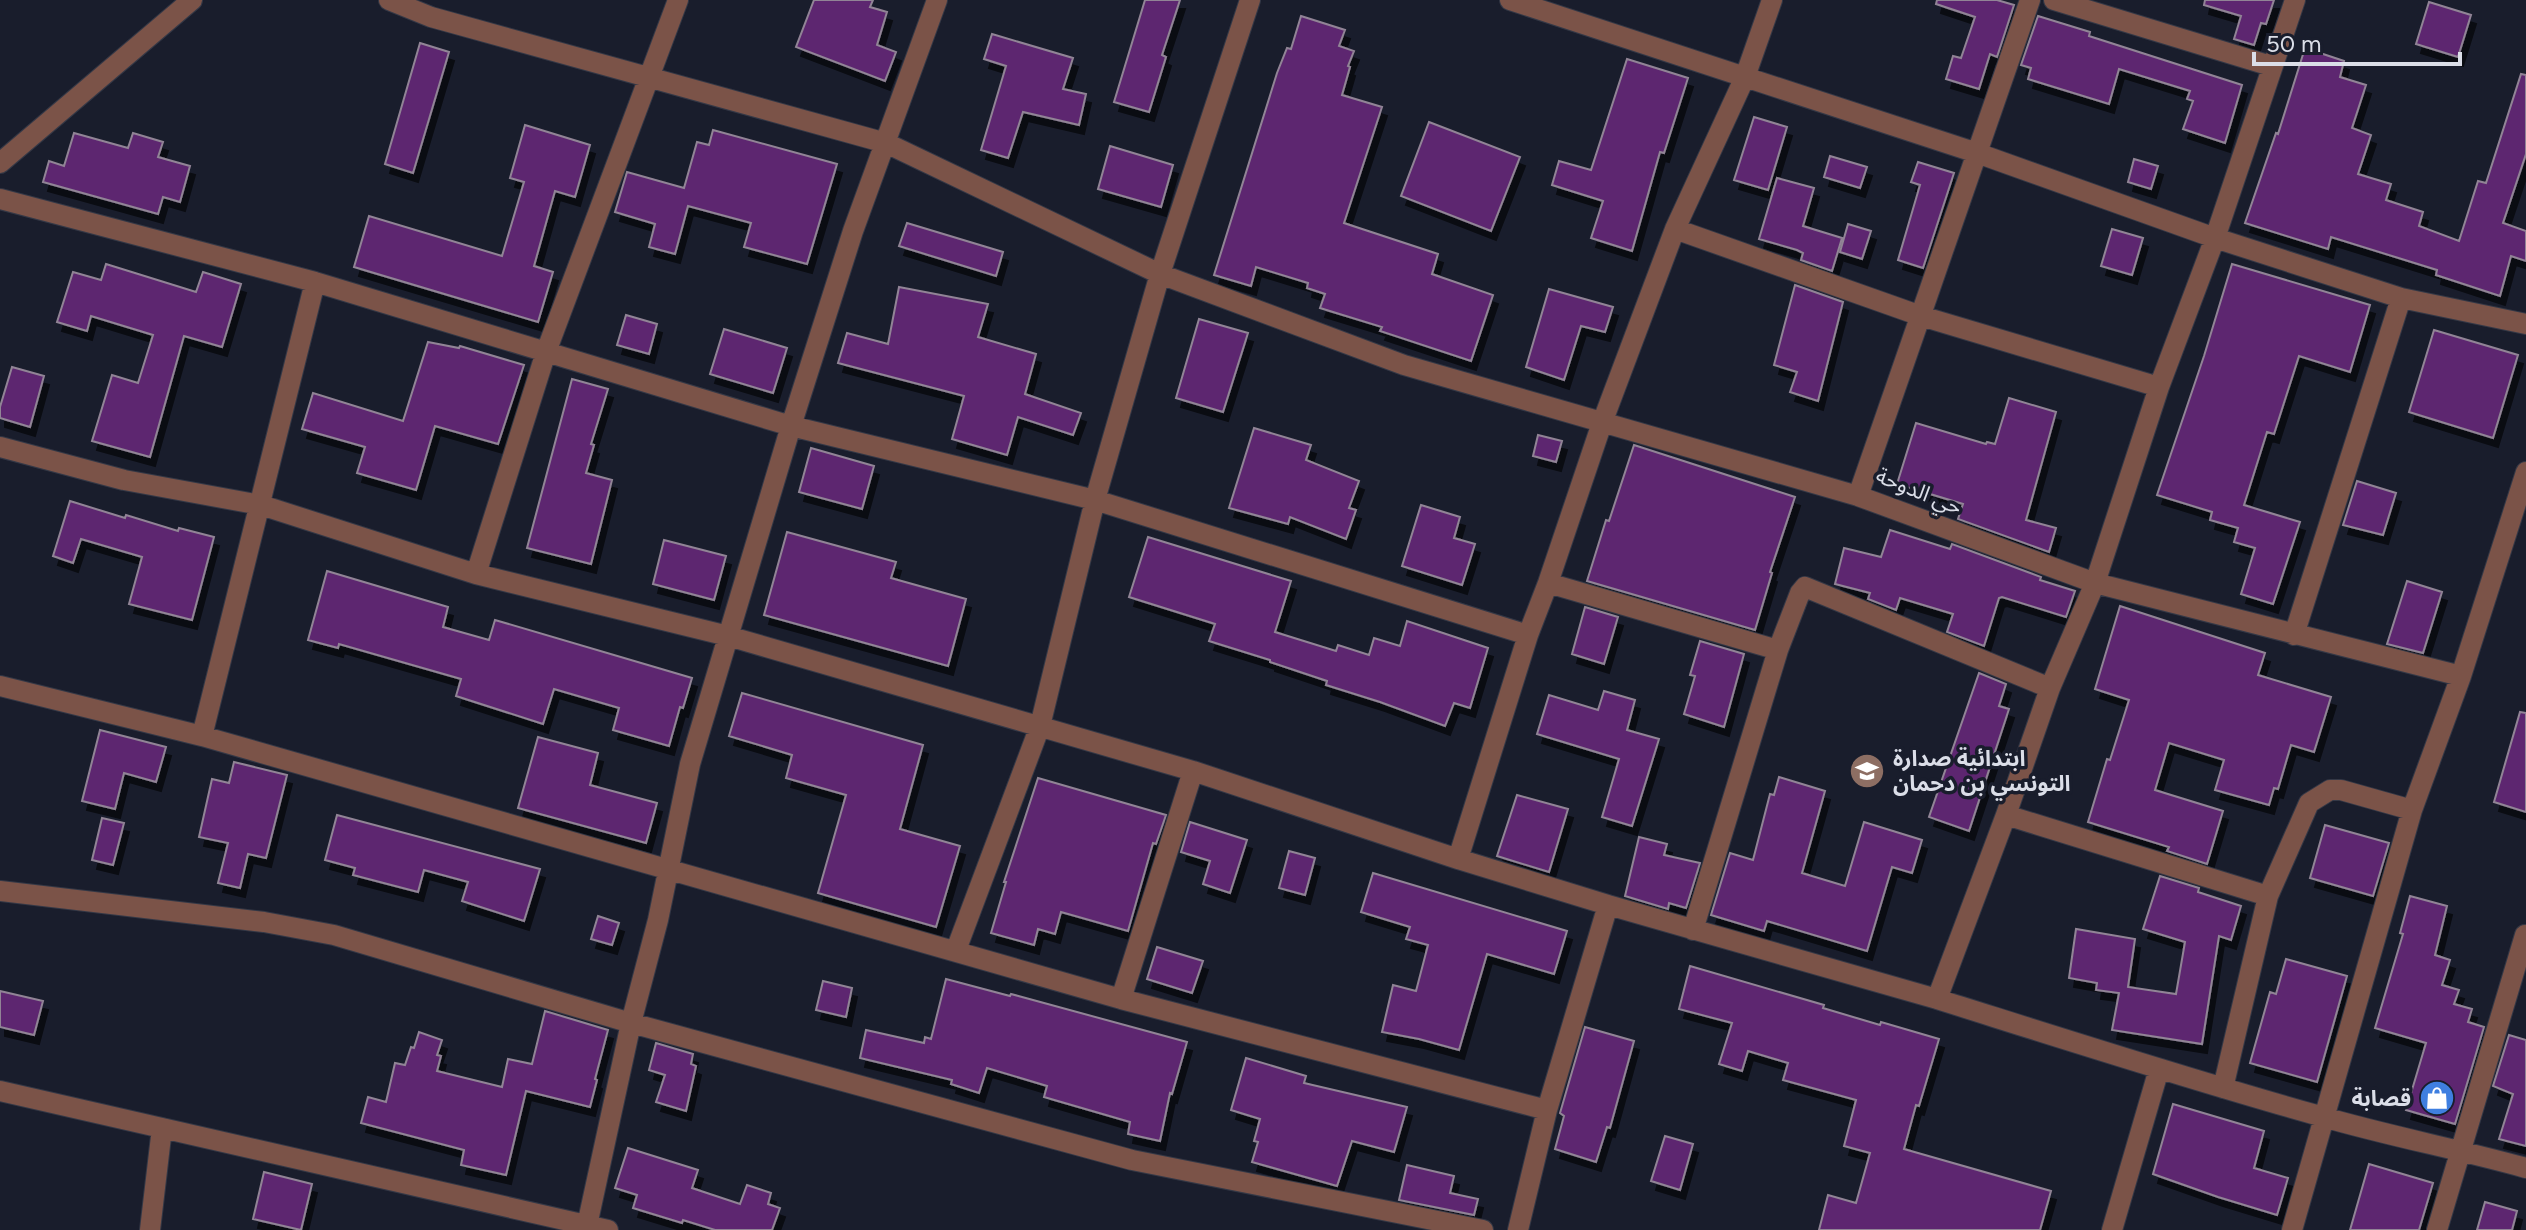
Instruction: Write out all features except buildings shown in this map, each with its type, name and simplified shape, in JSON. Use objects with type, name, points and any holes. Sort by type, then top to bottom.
[{"type":"street","points":[[0,163],[192,0]]},
{"type":"street","points":[[389,0],[431,17],[886,143],[1160,274],[1404,365],[1858,496]]},
{"type":"street","points":[[476,574],[546,352],[678,0]]},
{"type":"street","points":[[0,1091],[594,1228],[631,1023],[690,764],[853,231],[937,0]]},
{"type":"street","points":[[956,950],[1040,726],[1095,500],[1160,274],[1250,0]]},
{"type":"street","points":[[1514,0],[1977,153],[2215,238],[2401,298],[2526,324]]},
{"type":"street","points":[[1458,859],[1528,635],[1602,423],[1675,229],[1745,77],[1772,0]]},
{"type":"street","name":"حي الدوحة","points":[[2030,0],[1858,496],[2095,583],[2461,676]]},
{"type":"street","points":[[2054,0],[2271,66]]},
{"type":"street","points":[[1937,999],[2050,688],[2095,583],[2159,387],[2215,238],[2295,0]]},
{"type":"street","points":[[0,199],[315,282],[791,426],[1095,500],[1528,635]]},
{"type":"street","points":[[1675,229],[1921,316],[2159,387]]},
{"type":"street","points":[[202,736],[315,282]]},
{"type":"street","points":[[2294,635],[2401,298]]},
{"type":"street","points":[[0,447],[124,480],[261,505],[476,574],[728,636],[1193,771],[1458,859],[1937,999],[2223,1088],[2526,1168]]},
{"type":"street","points":[[2292,1230],[2412,810],[2461,676],[2526,472]]},
{"type":"street","points":[[1548,583],[1778,650]]},
{"type":"street","points":[[1693,930],[1778,650],[1805,587],[2050,688]]},
{"type":"street","points":[[0,686],[202,736],[1121,999],[1547,1110]]},
{"type":"street","points":[[1121,999],[1193,771]]},
{"type":"street","points":[[2223,1088],[2268,896],[2309,803],[2330,790],[2341,790],[2412,810]]},
{"type":"street","points":[[2006,815],[2268,896]]},
{"type":"street","points":[[0,891],[264,922],[334,935],[631,1023],[1132,1160],[1483,1230]]},
{"type":"street","points":[[1518,1230],[1547,1110],[1608,905]]},
{"type":"street","points":[[2437,1230],[2525,935]]},
{"type":"street","points":[[2112,1230],[2159,1069]]},
{"type":"street","points":[[150,1230],[162,1128]]},
{"type":"place","name":"ابتدائية صدارة التونسي بن دحمان","points":[[1867,771]]},
{"type":"place","name":"قصابة","points":[[2437,1098]]}]
